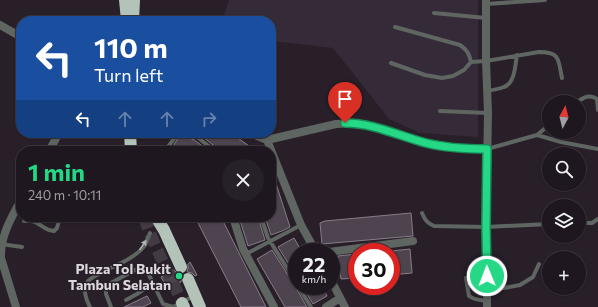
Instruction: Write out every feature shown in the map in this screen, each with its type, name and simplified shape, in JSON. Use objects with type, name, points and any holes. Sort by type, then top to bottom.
[{"type":"highway","points":[[125,0],[127,16]]},
{"type":"highway","points":[[133,16],[134,0]]},
{"type":"highway","points":[[159,222],[181,267]]},
{"type":"highway","points":[[188,279],[197,302]]},
{"type":"street","points":[[486,2],[488,113],[486,227],[487,304]]},
{"type":"street","points":[[0,25],[16,34]]},
{"type":"street","points":[[276,138],[336,124],[354,123],[383,129],[426,143],[456,148],[487,149]]},
{"type":"street","points":[[262,138],[267,140],[276,138]]},
{"type":"street","points":[[267,140],[269,146]]},
{"type":"street","points":[[276,162],[301,225],[311,243]]},
{"type":"street","points":[[16,209],[9,222],[0,250],[16,307]]},
{"type":"street","points":[[235,222],[243,249],[274,307]]},
{"type":"street","points":[[340,251],[413,241]]},
{"type":"street","points":[[338,295],[345,307]]},
{"type":"street","points":[[326,307],[340,298]]},
{"type":"lane","points":[[486,2],[545,0]]},
{"type":"lane","points":[[434,13],[486,18]]},
{"type":"lane","points":[[395,27],[460,45],[470,54],[471,62]]},
{"type":"lane","points":[[391,63],[425,75],[442,78],[453,76],[464,70],[471,62],[547,52],[558,58],[562,78]]},
{"type":"lane","points":[[487,91],[504,87],[509,84],[513,77],[517,56]]},
{"type":"lane","points":[[586,97],[594,96],[597,98],[598,110]]},
{"type":"lane","points":[[440,111],[488,113]]},
{"type":"lane","points":[[487,149],[537,135],[542,131]]},
{"type":"lane","points":[[537,135],[561,142],[598,149]]},
{"type":"lane","points":[[198,138],[209,146]]},
{"type":"lane","points":[[422,213],[426,221],[434,226],[486,227],[542,224]]},
{"type":"lane","points":[[586,223],[592,223],[598,219]]},
{"type":"lane","points":[[37,222],[51,231],[54,231],[57,228],[59,222]]},
{"type":"lane","points":[[263,222],[268,238],[288,270]]},
{"type":"lane","points":[[246,254],[301,225]]},
{"type":"lane","points":[[90,307],[85,291],[88,281],[138,252],[144,246],[150,233]]},
{"type":"lane","points":[[1,244],[22,247]]},
{"type":"lane","points":[[487,286],[504,288],[520,286],[533,277],[539,264]]},
{"type":"lane","points":[[111,307],[106,294],[106,288],[109,284],[134,270],[140,269],[146,271],[163,304],[173,307],[197,302]]},
{"type":"lane","points":[[466,278],[471,298],[487,304]]},
{"type":"lane","points":[[126,300],[153,283]]},
{"type":"lane","points":[[303,295],[311,307]]},
{"type":"shaded area","points":[[229,0],[478,0],[478,137],[420,133],[389,119],[333,48],[276,42],[276,16],[224,16]]},
{"type":"building","points":[[178,138],[190,138],[202,146],[173,146]]},
{"type":"building","points":[[204,138],[238,138],[249,146],[214,146]]},
{"type":"building","points":[[276,183],[290,227],[271,235],[267,222],[276,222]]},
{"type":"building","points":[[411,213],[413,236],[322,243],[320,223],[325,221]]},
{"type":"building","points":[[198,222],[224,222],[266,307],[241,307]]},
{"type":"building","points":[[241,222],[260,222],[265,240],[248,246]]},
{"type":"building","points":[[294,238],[297,243],[288,243],[288,263],[278,247]]},
{"type":"building","points":[[410,249],[412,273],[400,274],[400,250]]},
{"type":"building","points":[[272,250],[288,275],[288,295],[300,295],[307,307],[285,307],[257,259]]},
{"type":"building","points":[[348,255],[348,279],[341,279],[340,256]]},
{"type":"building","points":[[190,262],[197,275],[195,276],[192,273],[187,272],[188,264]]},
{"type":"building","points":[[174,270],[177,273],[182,274],[181,282],[168,290],[161,277]]},
{"type":"building","points":[[308,295],[326,295],[327,296],[313,304]]},
{"type":"building","points":[[147,296],[151,303],[143,307],[124,307]]},
{"type":"tunnel","points":[[146,222],[152,239],[182,303]]},
{"type":"place","name":"Plaza Tol Bukit Tambun Selatan","points":[[179,276]]},
{"type":"route","points":[[345,123],[367,125],[426,143],[456,148],[487,149],[487,276]]}]
